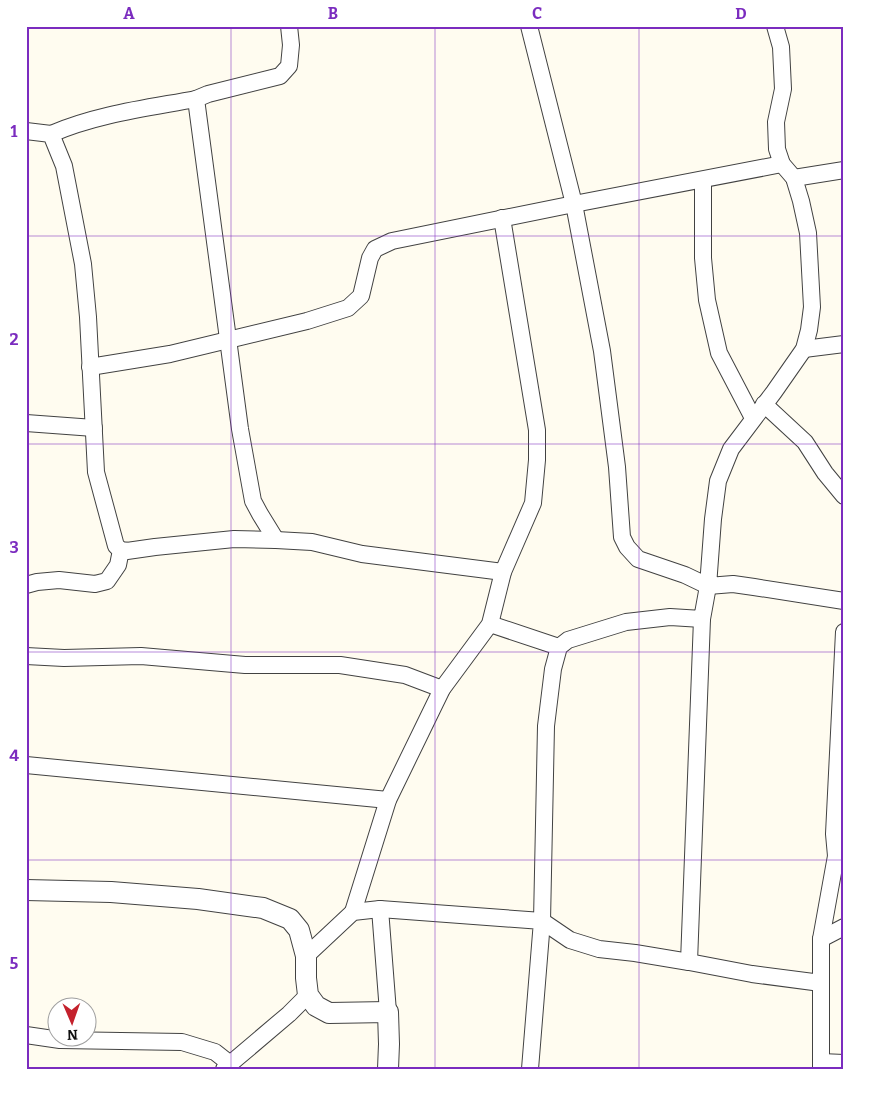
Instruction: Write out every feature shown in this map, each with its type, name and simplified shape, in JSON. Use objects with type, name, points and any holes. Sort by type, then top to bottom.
[{"type":"street","points":[[26,131],[51,134],[71,125],[112,114],[196,99],[208,94],[280,76],[290,66],[291,45],[289,26]]},
{"type":"street","points":[[529,26],[574,204],[602,351],[617,467],[622,537],[627,548],[638,559],[685,575],[708,586],[733,584],[844,601]]},
{"type":"street","points":[[689,962],[702,619],[708,586],[718,481],[731,449],[804,348],[812,307],[808,233],[801,201],[794,178],[782,164],[776,149],[776,122],[783,89],[781,47],[775,26]]},
{"type":"street","points":[[196,99],[240,428],[253,501],[276,540]]},
{"type":"street","points":[[51,134],[64,166],[83,264],[88,318],[96,472],[116,546],[128,552],[155,547],[234,539],[312,542],[362,554],[503,572]]},
{"type":"street","points":[[90,367],[170,354],[307,321],[348,308],[361,296],[370,258],[375,249],[392,241],[782,164]]},
{"type":"street","points":[[794,178],[844,170]]},
{"type":"street","points":[[703,180],[703,258],[708,300],[719,353],[754,418]]},
{"type":"street","points":[[306,956],[353,912],[388,800],[442,689],[490,624],[503,572],[533,503],[537,460],[536,420],[502,218]]},
{"type":"street","points":[[804,348],[844,344]]},
{"type":"street","points":[[764,404],[805,442],[825,473],[844,496]]},
{"type":"street","points":[[26,424],[94,428]]},
{"type":"street","points":[[26,585],[60,580],[95,584],[107,581],[118,565],[121,550]]},
{"type":"street","points":[[530,1069],[542,921],[546,726],[553,669],[559,647],[568,640],[626,622],[670,616],[702,619]]},
{"type":"street","points":[[490,624],[559,647]]},
{"type":"street","points":[[844,632],[834,834],[840,860],[822,939],[821,1065],[844,1062]]},
{"type":"street","points":[[26,656],[64,658],[140,656],[246,665],[340,665],[405,675],[442,689]]},
{"type":"street","points":[[26,765],[388,800]]},
{"type":"street","points":[[26,890],[111,892],[198,899],[263,908],[290,919],[300,930],[306,956],[308,995],[316,1006],[329,1013],[388,1012]]},
{"type":"street","points":[[353,912],[380,909],[542,921],[570,940],[599,949],[634,953],[752,974],[821,983]]},
{"type":"street","points":[[380,909],[390,1044],[388,1069]]},
{"type":"street","points":[[822,939],[844,928]]},
{"type":"street","points":[[26,1035],[60,1040],[182,1042],[215,1052],[227,1066],[290,1014],[308,995]]}]
